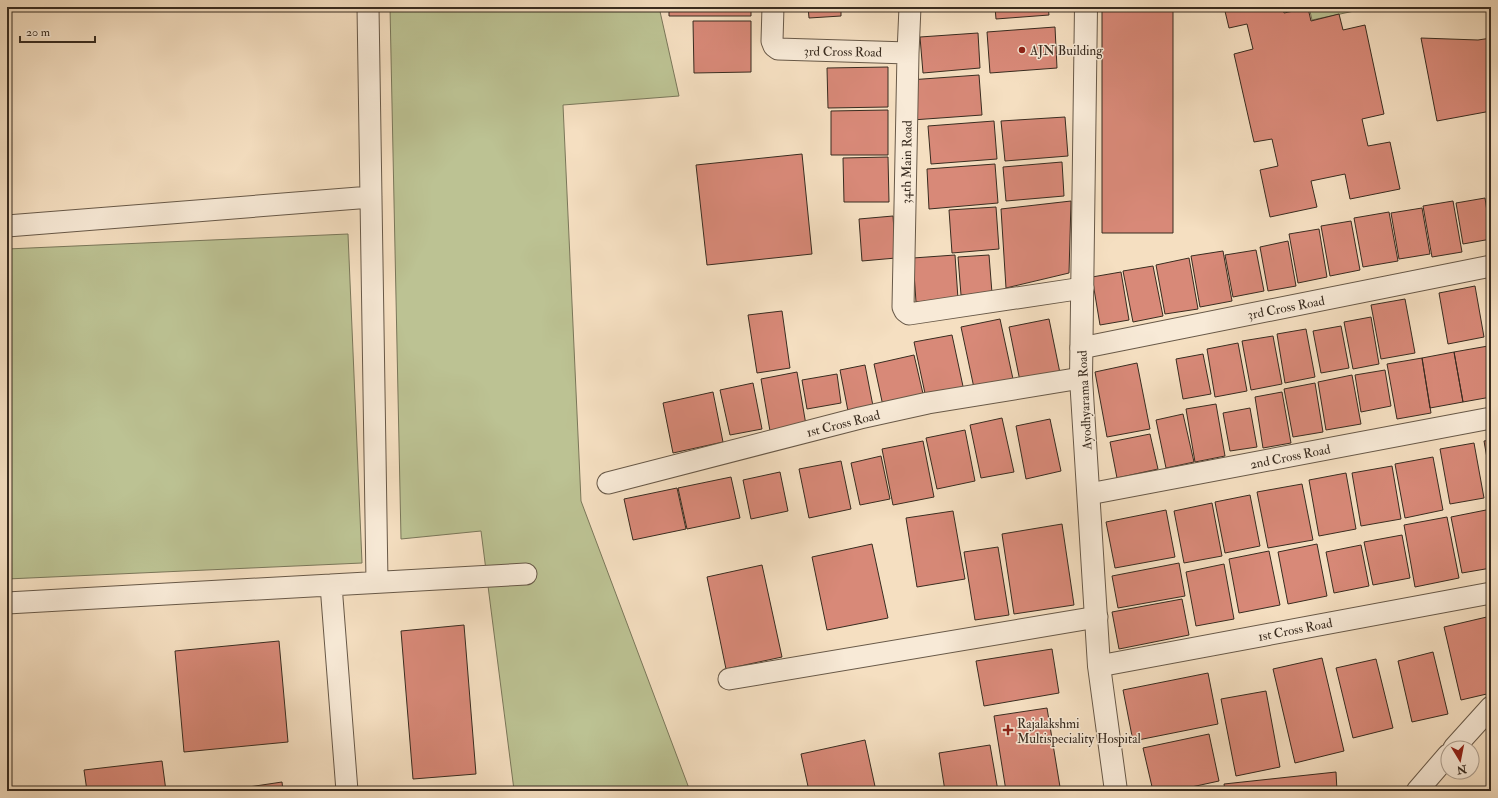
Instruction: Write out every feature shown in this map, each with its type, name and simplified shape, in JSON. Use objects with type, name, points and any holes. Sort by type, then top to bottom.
[{"type":"street","points":[[368,7],[377,582]]},
{"type":"street","name":"3rd Cross Road","points":[[773,7],[772,40],[774,46],[778,49],[908,53]]},
{"type":"street","name":"34th Main Road","points":[[910,7],[903,307],[905,311],[909,314],[1083,288]]},
{"type":"street","name":"Ayodhyarama Road","points":[[1086,7],[1081,378],[1099,666],[1116,791]]},
{"type":"street","points":[[7,226],[371,197]]},
{"type":"street","name":"3rd Cross Road","points":[[1081,348],[1491,266]]},
{"type":"street","name":"1st Cross Road","points":[[608,483],[860,418],[928,403],[1081,378]]},
{"type":"street","name":"2nd Cross Road","points":[[1089,494],[1491,418]]},
{"type":"street","points":[[7,603],[526,574]]},
{"type":"street","points":[[331,585],[347,791]]},
{"type":"street","name":"1st Cross Road","points":[[1099,666],[1491,593]]},
{"type":"street","points":[[729,679],[1097,617]]},
{"type":"street","points":[[1461,740],[1491,707]]},
{"type":"street","points":[[1417,791],[1440,764]]},
{"type":"green space","points":[[390,7],[659,7],[679,96],[563,105],[581,501],[690,791],[506,791],[514,790],[481,531],[401,539]]},
{"type":"green space","points":[[1309,7],[1373,7],[1312,20]]},
{"type":"green space","points":[[348,234],[362,563],[7,579],[7,249]]},
{"type":"building","points":[[669,7],[751,7],[751,16],[669,16]]},
{"type":"building","points":[[808,7],[841,7],[841,16],[809,18]]},
{"type":"building","points":[[995,7],[1048,7],[1049,15],[996,19]]},
{"type":"building","points":[[1102,7],[1173,7],[1173,233],[1102,233]]},
{"type":"building","points":[[1224,7],[1283,7],[1284,13],[1308,8],[1311,21],[1339,14],[1343,30],[1365,25],[1384,114],[1362,119],[1368,146],[1390,142],[1400,189],[1350,199],[1345,174],[1311,181],[1317,207],[1270,217],[1260,170],[1278,166],[1272,139],[1254,142],[1234,54],[1253,49],[1247,24],[1229,28]]},
{"type":"building","points":[[693,21],[751,21],[751,72],[694,73]]},
{"type":"building","name":"AJN Building","points":[[1055,27],[1057,68],[990,73],[987,32]]},
{"type":"building","points":[[978,33],[980,68],[923,73],[920,37]]},
{"type":"building","points":[[1421,38],[1478,40],[1491,38],[1491,111],[1437,121]]},
{"type":"building","points":[[888,67],[888,107],[828,108],[827,68]]},
{"type":"building","points":[[979,75],[982,115],[912,120],[909,80]]},
{"type":"building","points":[[888,110],[888,155],[831,155],[831,111]]},
{"type":"building","points":[[1065,117],[1068,156],[1005,161],[1001,121]]},
{"type":"building","points":[[994,121],[997,159],[931,164],[928,126]]},
{"type":"building","points":[[802,154],[812,254],[707,265],[696,165]]},
{"type":"building","points":[[888,157],[889,202],[844,202],[843,158]]},
{"type":"building","points":[[1062,162],[1064,196],[1006,201],[1003,167]]},
{"type":"building","points":[[995,164],[998,203],[929,209],[927,169]]},
{"type":"building","points":[[1491,193],[1491,219],[1487,194]]},
{"type":"building","points":[[1485,198],[1491,239],[1463,244],[1456,203]]},
{"type":"building","points":[[1071,201],[1069,273],[1006,288],[1001,209]]},
{"type":"building","points":[[1453,201],[1462,252],[1432,257],[1423,206]]},
{"type":"building","points":[[996,207],[999,249],[952,253],[949,210]]},
{"type":"building","points":[[1422,208],[1430,254],[1399,259],[1391,213]]},
{"type":"building","points":[[1389,212],[1398,261],[1363,267],[1354,218]]},
{"type":"building","points":[[893,216],[896,258],[862,261],[859,219]]},
{"type":"building","points":[[1351,221],[1360,270],[1330,276],[1321,226]]},
{"type":"building","points":[[1319,229],[1327,277],[1298,283],[1289,234]]},
{"type":"building","points":[[1288,241],[1296,286],[1268,291],[1260,247]]},
{"type":"building","points":[[1256,250],[1264,291],[1233,297],[1225,255]]},
{"type":"building","points":[[1223,251],[1232,301],[1200,307],[1191,256]]},
{"type":"building","points":[[955,255],[958,299],[916,302],[913,258]]},
{"type":"building","points":[[989,255],[992,293],[961,295],[958,257]]},
{"type":"building","points":[[1189,258],[1198,309],[1165,314],[1156,265]]},
{"type":"building","points":[[1153,266],[1163,316],[1133,322],[1123,271]]},
{"type":"building","points":[[1121,272],[1129,320],[1100,325],[1092,277]]},
{"type":"building","points":[[1475,286],[1484,337],[1448,344],[1439,293]]},
{"type":"building","points":[[1405,299],[1415,353],[1381,359],[1371,305]]},
{"type":"building","points":[[782,311],[790,368],[757,373],[748,315]]},
{"type":"building","points":[[1371,317],[1379,364],[1353,369],[1344,322]]},
{"type":"building","points":[[1000,319],[1013,379],[974,388],[961,327]]},
{"type":"building","points":[[1049,319],[1061,378],[1021,386],[1009,327]]},
{"type":"building","points":[[1341,326],[1349,368],[1321,373],[1313,331]]},
{"type":"building","points":[[1306,329],[1315,377],[1285,383],[1277,334]]},
{"type":"building","points":[[952,335],[964,391],[926,398],[914,342]]},
{"type":"building","points":[[1273,336],[1282,384],[1251,390],[1242,341]]},
{"type":"building","points":[[1238,343],[1247,391],[1215,397],[1207,349]]},
{"type":"building","points":[[1488,346],[1491,363],[1491,397],[1463,402],[1454,352]]},
{"type":"building","points":[[1454,352],[1463,402],[1430,408],[1422,358]]},
{"type":"building","points":[[1203,354],[1211,394],[1183,399],[1176,359]]},
{"type":"building","points":[[914,355],[924,398],[883,406],[874,364]]},
{"type":"building","points":[[1422,358],[1431,413],[1397,419],[1387,364]]},
{"type":"building","points":[[1137,363],[1150,429],[1107,437],[1095,372]]},
{"type":"building","points":[[865,365],[873,406],[848,411],[840,370]]},
{"type":"building","points":[[1385,370],[1391,406],[1361,412],[1355,375]]},
{"type":"building","points":[[797,372],[806,425],[770,431],[761,379]]},
{"type":"building","points":[[837,374],[841,403],[807,409],[802,380]]},
{"type":"building","points":[[1352,375],[1361,424],[1326,430],[1318,382]]},
{"type":"building","points":[[753,383],[762,429],[730,435],[720,390]]},
{"type":"building","points":[[1315,383],[1323,432],[1293,437],[1284,389]]},
{"type":"building","points":[[713,392],[723,442],[673,453],[663,403]]},
{"type":"building","points":[[1282,392],[1291,443],[1263,448],[1255,397]]},
{"type":"building","points":[[1216,404],[1225,456],[1195,462],[1186,409]]},
{"type":"building","points":[[1250,408],[1257,447],[1230,451],[1223,413]]},
{"type":"building","points":[[1183,414],[1194,462],[1166,468],[1156,420]]},
{"type":"building","points":[[1002,418],[1014,472],[981,478],[970,425]]},
{"type":"building","points":[[1050,419],[1061,471],[1026,479],[1016,426]]},
{"type":"building","points":[[965,430],[975,481],[937,489],[926,438]]},
{"type":"building","points":[[1150,434],[1158,469],[1117,478],[1110,442]]},
{"type":"building","points":[[1491,440],[1491,481],[1484,441]]},
{"type":"building","points":[[923,441],[934,497],[893,505],[882,449]]},
{"type":"building","points":[[1474,443],[1484,498],[1450,504],[1440,449]]},
{"type":"building","points":[[881,456],[890,499],[860,505],[851,463]]},
{"type":"building","points":[[1433,457],[1443,510],[1405,518],[1395,464]]},
{"type":"building","points":[[841,461],[851,509],[809,518],[799,469]]},
{"type":"building","points":[[1392,466],[1401,519],[1361,526],[1352,473]]},
{"type":"building","points":[[780,472],[788,511],[751,519],[743,480]]},
{"type":"building","points":[[1346,473],[1356,529],[1319,536],[1309,480]]},
{"type":"building","points":[[731,477],[740,518],[687,529],[678,488]]},
{"type":"building","points":[[1302,484],[1313,540],[1268,548],[1257,492]]},
{"type":"building","points":[[677,488],[686,529],[633,540],[624,499]]},
{"type":"building","points":[[1250,495],[1260,546],[1225,553],[1215,502]]},
{"type":"building","points":[[1212,503],[1222,556],[1184,563],[1174,511]]},
{"type":"building","points":[[1491,509],[1491,568],[1462,573],[1451,517]]},
{"type":"building","points":[[1166,510],[1175,557],[1115,568],[1106,522]]},
{"type":"building","points":[[953,511],[965,579],[917,587],[906,518]]},
{"type":"building","points":[[1447,517],[1459,578],[1415,587],[1404,525]]},
{"type":"building","points":[[1062,524],[1074,605],[1014,614],[1002,534]]},
{"type":"building","points":[[1402,535],[1410,578],[1373,585],[1364,542]]},
{"type":"building","points":[[872,544],[888,618],[827,630],[812,557]]},
{"type":"building","points":[[1317,544],[1327,596],[1288,604],[1278,552]]},
{"type":"building","points":[[1361,545],[1369,586],[1334,593],[1326,552]]},
{"type":"building","points":[[998,547],[1009,615],[975,620],[964,552]]},
{"type":"building","points":[[1269,551],[1280,605],[1239,613],[1229,559]]},
{"type":"building","points":[[1179,563],[1185,596],[1118,608],[1112,576]]},
{"type":"building","points":[[1224,564],[1234,619],[1196,626],[1186,572]]},
{"type":"building","points":[[762,565],[782,657],[726,669],[707,577]]},
{"type":"building","points":[[1182,599],[1189,635],[1119,649],[1112,612]]},
{"type":"building","points":[[1491,616],[1491,693],[1461,700],[1444,627]]},
{"type":"building","points":[[464,625],[476,774],[413,779],[401,631]]},
{"type":"building","points":[[279,641],[288,742],[184,752],[175,651]]},
{"type":"building","points":[[1052,649],[1059,693],[984,706],[976,661]]},
{"type":"building","points":[[1433,652],[1448,714],[1412,722],[1398,661]]},
{"type":"building","points":[[1322,658],[1344,751],[1295,763],[1273,669]]},
{"type":"building","points":[[1376,659],[1393,728],[1353,738],[1336,668]]},
{"type":"building","points":[[1208,673],[1218,724],[1133,741],[1123,690]]},
{"type":"building","points":[[1266,691],[1280,767],[1236,776],[1221,699]]},
{"type":"building","points":[[1047,708],[1060,787],[1039,791],[1006,791],[994,716]]},
{"type":"building","points":[[1209,734],[1219,781],[1173,791],[1153,791],[1143,748]]},
{"type":"building","points":[[865,740],[876,791],[809,791],[801,754]]},
{"type":"building","points":[[990,745],[998,791],[945,791],[939,753]]},
{"type":"building","points":[[162,761],[166,791],[87,791],[84,770]]},
{"type":"building","points":[[1336,772],[1337,791],[1225,791],[1224,784]]},
{"type":"building","points":[[282,782],[283,791],[222,791]]},
{"type":"place","name":"AJN Building","points":[[1022,50]]},
{"type":"place","name":"Rajalakshmi Multispeciality Hospital","points":[[1008,730]]}]
